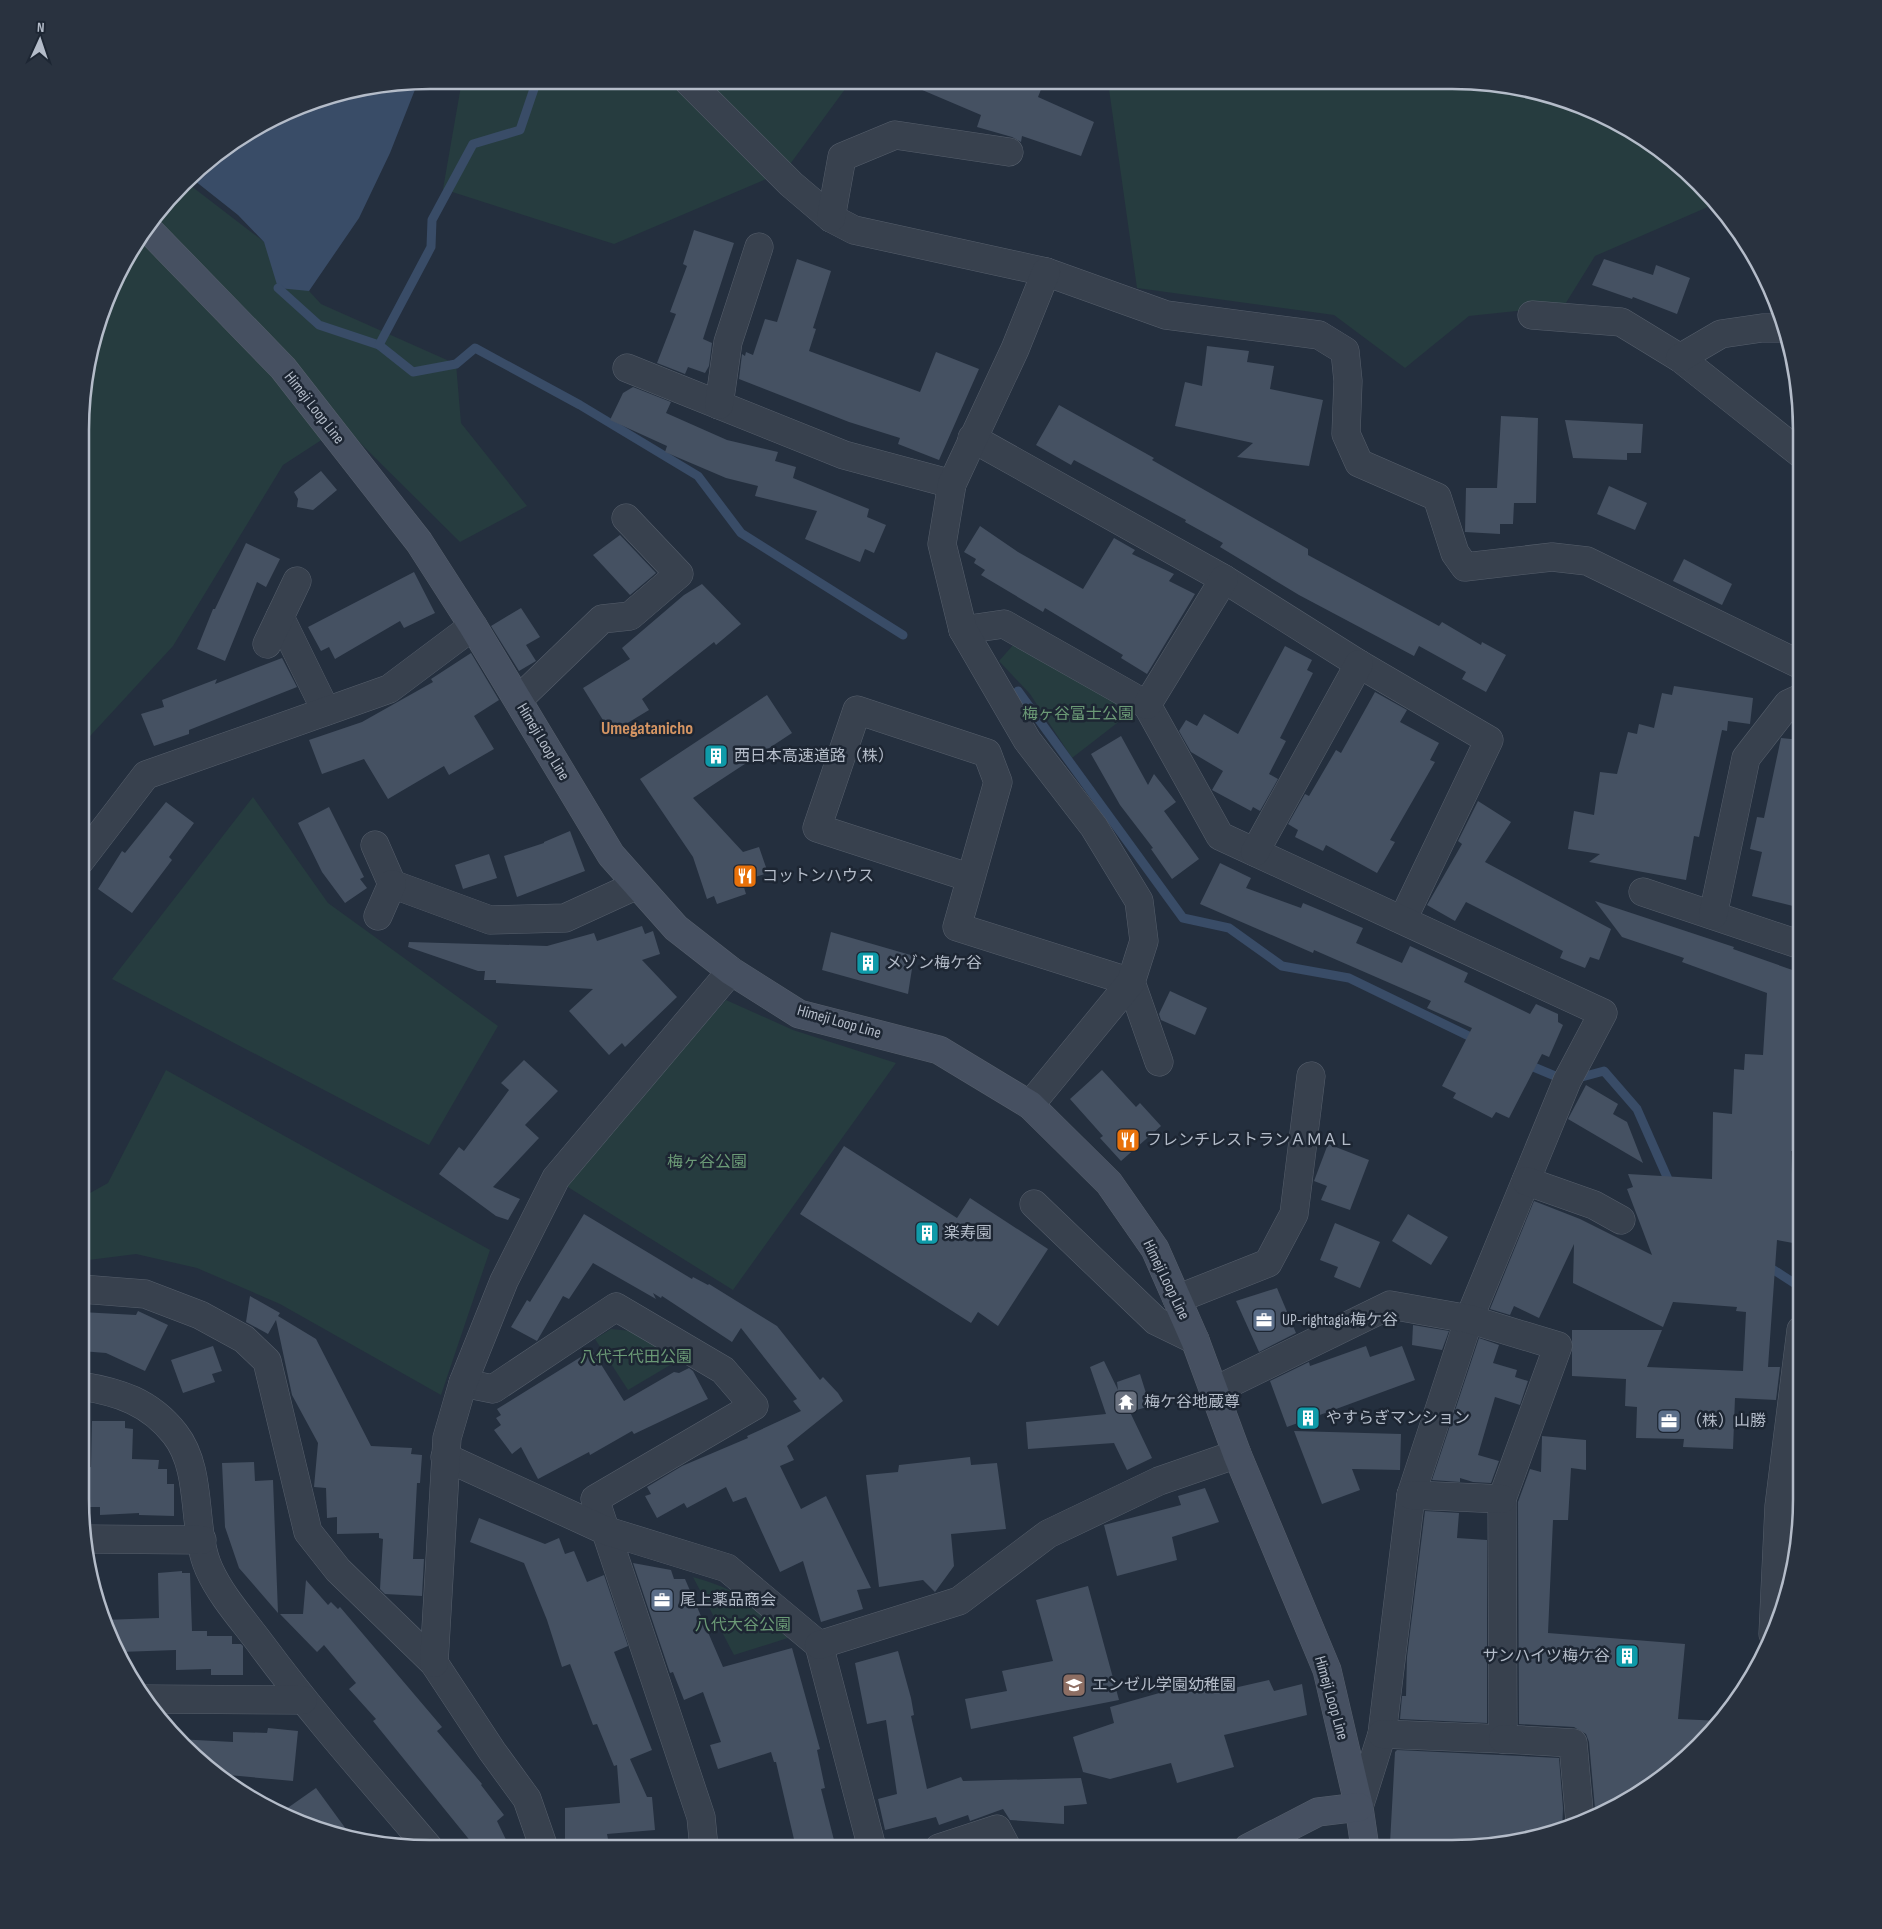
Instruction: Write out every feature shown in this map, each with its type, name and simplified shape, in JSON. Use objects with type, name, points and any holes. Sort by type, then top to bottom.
[{"type":"main road","name":"Himeji Loop Line","points":[[151,233],[283,368],[419,542],[473,626],[611,855],[676,928],[731,971],[799,1014],[939,1050],[1030,1106],[1109,1182],[1155,1249],[1195,1340],[1237,1454],[1327,1670],[1359,1807],[1364,1840]]},
{"type":"main road","points":[[1264,1840],[1318,1812],[1359,1807]]},
{"type":"street","points":[[696,89],[791,184],[831,218],[854,230],[1046,272],[1166,315],[1319,335],[1345,351],[1348,381],[1346,434],[1359,463],[1438,497],[1454,553],[1465,566],[1552,557],[1587,560],[1793,661]]},
{"type":"street","points":[[831,218],[842,157],[894,135],[1009,152]]},
{"type":"street","points":[[719,405],[728,342],[759,247]]},
{"type":"street","points":[[1030,1106],[1131,982],[1144,941],[1139,902],[1094,827],[1028,740],[963,630],[942,544],[952,484],[1015,349],[1046,272]]},
{"type":"street","points":[[1532,315],[1621,322],[1680,358],[1793,448]]},
{"type":"street","points":[[1680,358],[1721,334],[1762,328],[1778,328]]},
{"type":"street","points":[[627,368],[844,455],[952,484]]},
{"type":"street","points":[[972,438],[1224,579],[1359,664],[1488,740],[1403,919]]},
{"type":"street","points":[[518,700],[602,620],[630,616],[679,574],[626,518]]},
{"type":"street","points":[[1147,704],[1224,579]]},
{"type":"street","points":[[267,644],[297,581]]},
{"type":"street","points":[[280,617],[326,711]]},
{"type":"street","points":[[963,630],[1004,624],[1147,704],[1220,836],[1603,1013],[1568,1081],[1469,1319],[1411,1495],[1382,1734],[1359,1807]]},
{"type":"street","points":[[89,843],[146,775],[389,689],[473,626]]},
{"type":"street","points":[[1255,852],[1359,664]]},
{"type":"street","points":[[1713,915],[1746,758],[1788,704],[1793,702]]},
{"type":"street","points":[[971,878],[816,828],[857,710],[987,753],[998,782],[957,927],[1131,982]]},
{"type":"street","points":[[375,845],[392,884],[490,920],[565,918],[637,885]]},
{"type":"street","points":[[378,916],[392,884]]},
{"type":"street","points":[[1643,892],[1793,942]]},
{"type":"street","points":[[434,1663],[447,1438],[463,1383],[504,1281],[556,1178],[731,971]]},
{"type":"street","points":[[1131,982],[1159,1062]]},
{"type":"street","points":[[1177,1299],[1268,1263],[1294,1214],[1311,1076]]},
{"type":"street","points":[[1526,1181],[1594,1206],[1621,1220]]},
{"type":"street","points":[[1034,1204],[1156,1321],[1195,1340]]},
{"type":"street","points":[[89,1290],[145,1294],[200,1315],[244,1339],[267,1362],[308,1532],[338,1570],[434,1663],[492,1750],[527,1798],[541,1840]]},
{"type":"street","points":[[1214,1391],[1390,1305],[1469,1319],[1558,1346],[1502,1499],[1503,1739]]},
{"type":"street","points":[[463,1383],[493,1389],[616,1307],[723,1370],[754,1406],[595,1499],[701,1816],[703,1840]]},
{"type":"street","points":[[89,1388],[131,1397],[156,1416],[176,1435],[188,1461],[208,1568],[225,1596],[303,1700],[422,1840]]},
{"type":"street","points":[[1774,1612],[1778,1506],[1793,1391]]},
{"type":"street","points":[[820,1645],[959,1600],[1048,1534],[1160,1481],[1237,1454]]},
{"type":"street","points":[[445,1457],[604,1530],[727,1568],[820,1645],[870,1840]]},
{"type":"street","points":[[1411,1495],[1502,1499]]},
{"type":"street","points":[[91,1539],[202,1540]]},
{"type":"street","points":[[153,1699],[303,1700]]},
{"type":"street","points":[[1382,1734],[1573,1743],[1579,1815]]},
{"type":"street","points":[[963,1840],[997,1829],[1003,1840]]},
{"type":"green space","points":[[460,89],[845,89],[785,171],[614,244],[443,189]]},
{"type":"green space","points":[[1109,89],[1475,89],[1519,95],[1562,107],[1623,134],[1677,173],[1710,206],[1595,256],[1564,306],[1469,316],[1405,368],[1334,315],[1137,288]]},
{"type":"green space","points":[[192,186],[263,241],[321,304],[456,364],[461,423],[527,506],[460,542],[343,426],[283,465],[173,646],[89,737],[89,407],[95,363],[107,320],[134,259],[159,222]]},
{"type":"green space","name":"梅ヶ谷富士公園","points":[[1014,644],[1117,702],[1121,720],[1072,758],[1030,694],[999,661]]},
{"type":"green space","points":[[253,797],[328,903],[498,1026],[429,1145],[112,979]]},
{"type":"green space","name":"梅ヶ谷公園","points":[[726,1000],[793,1030],[896,1063],[733,1290],[563,1184],[617,1119]]},
{"type":"green space","points":[[166,1070],[490,1250],[441,1395],[280,1304],[197,1268],[136,1254],[89,1260],[89,1194],[108,1183]]},
{"type":"green space","name":"八代千代田公園","points":[[611,1329],[642,1332],[682,1358],[628,1390],[595,1339]]},
{"type":"green space","name":"八代大谷公園","points":[[693,1577],[724,1588],[746,1600],[788,1638],[734,1655]]},
{"type":"water","points":[[415,89],[390,153],[359,218],[309,291],[278,288],[264,242],[238,215],[196,182],[240,146],[279,124],[341,100],[363,95]]},
{"type":"building","points":[[920,89],[1041,89],[1038,97],[1094,122],[1081,156],[1022,136],[1021,142],[1012,137],[977,127],[981,115]]},
{"type":"building","points":[[694,230],[734,243],[703,339],[712,343],[709,366],[705,373],[688,367],[685,374],[657,363],[676,314],[670,312],[687,266],[683,264]]},
{"type":"building","points":[[797,259],[831,271],[813,328],[816,329],[809,351],[920,392],[936,352],[979,369],[939,460],[898,444],[900,438],[849,422],[739,379],[742,354],[745,356],[746,352],[753,355],[765,319],[777,322]]},
{"type":"building","points":[[1604,259],[1653,275],[1656,265],[1690,278],[1677,314],[1633,297],[1632,299],[1592,285]]},
{"type":"building","points":[[1207,346],[1249,351],[1247,362],[1274,366],[1270,389],[1323,400],[1309,466],[1237,457],[1253,443],[1175,426],[1185,382],[1202,386]]},
{"type":"building","points":[[633,387],[671,402],[666,413],[727,440],[778,452],[775,461],[796,467],[793,478],[869,509],[867,517],[886,525],[874,553],[865,549],[860,562],[805,539],[817,511],[755,496],[758,486],[726,478],[665,452],[667,446],[610,420],[623,393]]},
{"type":"building","points":[[1059,405],[1154,458],[1152,460],[1308,549],[1308,555],[1439,626],[1442,622],[1481,645],[1482,642],[1506,655],[1486,692],[1462,679],[1466,672],[1419,646],[1414,656],[1299,595],[1220,547],[1223,543],[1185,522],[1186,520],[1074,460],[1071,465],[1036,445]]},
{"type":"building","points":[[1501,416],[1538,418],[1536,503],[1514,503],[1513,524],[1500,524],[1500,534],[1465,532],[1466,488],[1497,488]]},
{"type":"building","points":[[1565,420],[1643,424],[1641,453],[1627,453],[1627,460],[1573,458]]},
{"type":"building","points":[[321,471],[337,490],[313,510],[297,507],[298,499],[294,492]]},
{"type":"building","points":[[1609,486],[1647,503],[1635,530],[1597,514]]},
{"type":"building","points":[[980,526],[1018,552],[1083,589],[1114,538],[1135,550],[1132,554],[1174,574],[1169,581],[1195,594],[1147,674],[1121,658],[1123,655],[1045,608],[1043,612],[981,575],[985,570],[974,563],[976,559],[964,552]]},
{"type":"building","points":[[620,535],[656,573],[630,595],[593,555]]},
{"type":"building","points":[[246,543],[280,559],[266,587],[257,582],[225,661],[197,649],[213,609],[215,609]]},
{"type":"building","points":[[1684,559],[1732,584],[1722,605],[1673,581]]},
{"type":"building","points":[[414,572],[435,613],[404,628],[400,621],[335,659],[329,647],[321,651],[308,627]]},
{"type":"building","points":[[702,584],[741,624],[716,645],[714,642],[642,699],[649,710],[611,733],[583,688],[630,659],[622,648],[684,595]]},
{"type":"building","points":[[521,608],[540,637],[526,645],[536,661],[519,671],[491,626]]},
{"type":"building","points":[[1285,646],[1312,660],[1307,670],[1313,673],[1280,738],[1286,741],[1269,774],[1278,779],[1260,811],[1253,807],[1251,811],[1212,790],[1223,771],[1191,752],[1179,731],[1186,720],[1197,726],[1204,714],[1238,734]]},
{"type":"building","points":[[471,653],[499,700],[474,716],[494,749],[449,775],[444,766],[388,799],[364,759],[322,774],[309,740],[362,722],[433,682],[431,679]]},
{"type":"building","points":[[282,658],[297,687],[189,730],[189,734],[154,746],[141,714],[164,707],[162,700],[217,679],[215,684]]},
{"type":"building","points":[[1674,686],[1753,698],[1750,724],[1728,721],[1727,731],[1722,730],[1699,837],[1694,836],[1686,880],[1589,862],[1600,854],[1568,849],[1574,811],[1594,815],[1600,772],[1617,774],[1628,732],[1637,734],[1639,724],[1654,728],[1662,693],[1672,695]]},
{"type":"building","points":[[1375,692],[1407,710],[1400,722],[1439,743],[1430,760],[1435,762],[1390,840],[1395,842],[1377,873],[1326,845],[1323,851],[1295,837],[1298,830],[1288,824],[1305,794],[1309,796],[1336,750],[1341,753]]},
{"type":"building","points":[[767,695],[792,733],[693,798],[743,852],[759,847],[768,873],[742,881],[746,894],[717,904],[714,896],[707,899],[693,857],[640,779]]},
{"type":"building","points":[[1121,736],[1148,785],[1154,774],[1176,802],[1164,811],[1199,859],[1172,879],[1151,849],[1153,848],[1120,805],[1091,754]]},
{"type":"building","points":[[1781,738],[1793,739],[1793,906],[1752,896],[1762,852],[1750,849],[1757,817],[1764,818]]},
{"type":"building","points":[[1478,801],[1511,822],[1485,862],[1611,929],[1599,960],[1590,957],[1585,968],[1560,958],[1563,951],[1466,902],[1455,921],[1427,905],[1462,844],[1458,841]]},
{"type":"building","points":[[166,802],[194,823],[169,857],[172,860],[132,913],[98,889],[122,851],[125,853]]},
{"type":"building","points":[[329,807],[364,877],[360,879],[367,888],[345,903],[322,872],[298,823]]},
{"type":"building","points":[[570,831],[585,871],[517,897],[504,856],[544,843]]},
{"type":"building","points":[[489,854],[497,878],[463,889],[455,865]]},
{"type":"building","points":[[1220,863],[1251,878],[1246,888],[1301,908],[1303,903],[1363,928],[1356,943],[1402,963],[1410,946],[1468,973],[1464,982],[1530,1014],[1536,1004],[1558,1014],[1558,1022],[1563,1025],[1549,1057],[1542,1054],[1509,1118],[1496,1112],[1492,1118],[1453,1098],[1456,1093],[1442,1086],[1472,1028],[1427,1008],[1431,1001],[1314,950],[1313,953],[1200,904]]},
{"type":"building","points":[[1595,901],[1734,947],[1733,949],[1793,970],[1793,1151],[1791,1151],[1793,1243],[1777,1240],[1768,1367],[1780,1367],[1776,1400],[1735,1398],[1733,1449],[1683,1447],[1684,1439],[1636,1438],[1637,1407],[1625,1406],[1626,1379],[1572,1376],[1572,1330],[1662,1330],[1647,1367],[1743,1371],[1746,1312],[1736,1311],[1737,1307],[1673,1302],[1663,1327],[1573,1283],[1574,1244],[1539,1318],[1514,1306],[1510,1315],[1490,1309],[1534,1201],[1580,1219],[1652,1255],[1627,1189],[1633,1187],[1628,1174],[1712,1179],[1713,1112],[1732,1114],[1734,1069],[1744,1070],[1745,1054],[1763,1055],[1767,993],[1682,962],[1684,958],[1622,937]]},
{"type":"building","points":[[642,926],[645,934],[653,931],[660,954],[642,960],[677,997],[625,1047],[622,1043],[609,1055],[569,1011],[593,989],[496,983],[496,980],[484,980],[485,971],[478,971],[408,947],[409,942],[547,946],[594,933],[597,941]]},
{"type":"building","name":"メゾン梅ケ谷","points":[[831,932],[914,956],[908,994],[822,970]]},
{"type":"building","points":[[1170,991],[1207,1008],[1195,1035],[1161,1020],[1159,1014]]},
{"type":"building","points":[[524,1060],[558,1091],[525,1125],[539,1138],[493,1187],[520,1199],[508,1220],[496,1216],[439,1174],[459,1147],[464,1151],[509,1090],[501,1083]]},
{"type":"building","points":[[1102,1070],[1136,1107],[1140,1103],[1161,1126],[1121,1161],[1100,1138],[1103,1136],[1070,1099]]},
{"type":"building","points":[[1586,1085],[1618,1104],[1613,1114],[1627,1122],[1643,1163],[1568,1119]]},
{"type":"building","points":[[1328,1144],[1369,1160],[1350,1210],[1321,1200],[1327,1186],[1314,1181]]},
{"type":"building","name":"楽寿園","points":[[844,1146],[957,1218],[970,1198],[1048,1249],[998,1326],[978,1312],[971,1323],[800,1214]]},
{"type":"building","points":[[584,1214],[692,1279],[693,1277],[709,1284],[777,1326],[820,1380],[823,1377],[838,1393],[843,1401],[787,1446],[794,1460],[780,1466],[801,1509],[826,1496],[871,1588],[857,1590],[863,1609],[821,1622],[803,1561],[780,1572],[746,1497],[733,1502],[726,1487],[687,1508],[684,1503],[657,1518],[645,1496],[651,1494],[647,1487],[682,1466],[748,1438],[747,1436],[801,1411],[793,1401],[797,1399],[741,1328],[732,1342],[662,1296],[661,1298],[653,1293],[656,1299],[593,1263],[569,1299],[563,1296],[537,1341],[511,1327],[527,1300],[530,1302]]},
{"type":"building","points":[[1408,1214],[1448,1237],[1431,1265],[1392,1241]]},
{"type":"building","points":[[1335,1223],[1380,1242],[1360,1288],[1334,1277],[1338,1267],[1320,1260]]},
{"type":"building","points":[[1277,1288],[1296,1333],[1259,1352],[1236,1301]]},
{"type":"building","points":[[250,1296],[280,1313],[278,1316],[316,1339],[371,1446],[412,1448],[411,1454],[422,1455],[420,1483],[417,1483],[413,1559],[424,1559],[422,1596],[385,1594],[380,1589],[383,1539],[379,1538],[379,1533],[337,1534],[337,1517],[327,1518],[326,1488],[314,1487],[318,1443],[292,1395],[276,1320],[268,1334],[246,1322]]},
{"type":"building","points":[[138,1311],[168,1325],[145,1371],[106,1353],[89,1352],[89,1312],[136,1315]]},
{"type":"building","points":[[1413,1325],[1449,1331],[1442,1350],[1412,1345]]},
{"type":"building","points":[[1479,1338],[1499,1345],[1493,1363],[1517,1370],[1515,1377],[1528,1381],[1520,1405],[1495,1397],[1478,1455],[1499,1461],[1491,1483],[1473,1482],[1460,1478],[1460,1482],[1432,1480]]},
{"type":"building","points":[[213,1346],[222,1371],[212,1374],[215,1382],[183,1393],[171,1360]]},
{"type":"building","points":[[1366,1346],[1370,1357],[1402,1346],[1415,1380],[1287,1427],[1270,1381],[1309,1362],[1310,1366]]},
{"type":"building","points":[[592,1350],[624,1401],[674,1372],[679,1373],[689,1368],[693,1371],[708,1399],[634,1434],[632,1431],[590,1455],[589,1452],[538,1479],[521,1447],[512,1454],[494,1430],[501,1425],[496,1418],[501,1415],[497,1409]]},
{"type":"building","points":[[1104,1361],[1118,1390],[1117,1382],[1140,1374],[1150,1406],[1130,1412],[1152,1458],[1127,1470],[1114,1443],[1028,1449],[1026,1422],[1106,1414],[1090,1367]]},
{"type":"building","points":[[92,1421],[125,1421],[125,1428],[133,1429],[132,1459],[159,1460],[158,1469],[167,1469],[167,1484],[174,1484],[174,1516],[139,1515],[139,1513],[100,1515],[100,1507],[89,1507],[89,1468],[91,1467]]},
{"type":"building","points":[[1294,1431],[1401,1434],[1400,1470],[1352,1469],[1360,1490],[1322,1504]]},
{"type":"building","points":[[1542,1436],[1586,1440],[1586,1470],[1571,1468],[1568,1520],[1553,1520],[1548,1633],[1685,1644],[1678,1719],[1712,1721],[1677,1756],[1660,1770],[1623,1795],[1595,1809],[1589,1742],[1586,1734],[1574,1727],[1519,1724],[1518,1502],[1530,1469],[1541,1472]]},
{"type":"building","points":[[970,1457],[971,1465],[997,1463],[1006,1529],[951,1534],[954,1566],[935,1592],[923,1580],[879,1587],[866,1475],[898,1472],[899,1465]]},
{"type":"building","points":[[254,1462],[255,1481],[273,1480],[278,1613],[239,1568],[225,1527],[222,1463]]},
{"type":"building","points":[[1205,1488],[1219,1522],[1172,1537],[1177,1560],[1117,1576],[1104,1525],[1181,1505],[1178,1496]]},
{"type":"building","points":[[1425,1511],[1459,1513],[1457,1538],[1487,1540],[1487,1723],[1400,1719],[1402,1696],[1406,1696],[1407,1657]]},
{"type":"building","points":[[479,1518],[545,1544],[559,1538],[565,1554],[574,1551],[587,1582],[604,1575],[628,1646],[614,1652],[652,1750],[630,1759],[647,1797],[652,1797],[655,1830],[607,1834],[608,1839],[601,1840],[565,1840],[565,1808],[620,1803],[617,1765],[614,1766],[597,1724],[593,1725],[570,1664],[562,1667],[547,1620],[524,1563],[470,1542]]},
{"type":"building","points":[[633,1563],[671,1570],[674,1579],[685,1579],[723,1667],[792,1648],[820,1749],[817,1750],[825,1788],[821,1789],[834,1840],[794,1840],[776,1762],[774,1762],[771,1752],[718,1769],[710,1745],[721,1742],[703,1692],[684,1700],[673,1672],[670,1673]]},
{"type":"building","points":[[182,1571],[182,1573],[190,1573],[192,1631],[207,1631],[207,1636],[232,1636],[232,1644],[241,1644],[243,1646],[243,1675],[211,1675],[211,1669],[176,1670],[176,1650],[125,1652],[111,1620],[159,1618],[158,1573]]},
{"type":"building","points":[[306,1580],[328,1605],[331,1602],[338,1609],[340,1607],[442,1727],[437,1731],[482,1784],[504,1815],[497,1821],[506,1840],[470,1840],[373,1721],[376,1719],[349,1689],[356,1683],[324,1645],[317,1652],[280,1614],[303,1614]]},
{"type":"building","points":[[1088,1586],[1119,1700],[971,1729],[965,1699],[1007,1691],[1002,1671],[1053,1661],[1036,1600]]},
{"type":"building","points":[[898,1651],[911,1698],[914,1715],[911,1716],[927,1789],[961,1777],[963,1781],[1081,1778],[1087,1804],[1064,1806],[1064,1824],[1010,1820],[1003,1809],[970,1821],[968,1815],[939,1825],[936,1817],[885,1830],[878,1799],[897,1794],[886,1720],[867,1724],[855,1663]]},
{"type":"building","points":[[1269,1680],[1274,1691],[1302,1684],[1307,1715],[1224,1735],[1234,1767],[1177,1783],[1171,1763],[1110,1779],[1083,1772],[1073,1737],[1114,1723],[1110,1707],[1191,1684],[1209,1684],[1212,1693]]},
{"type":"building","points":[[268,1728],[298,1731],[293,1781],[229,1775],[205,1756],[189,1740],[233,1742],[233,1732],[267,1733]]},
{"type":"building","points":[[1397,1750],[1559,1758],[1562,1822],[1519,1834],[1475,1840],[1390,1840],[1395,1752]]},
{"type":"building","points":[[316,1788],[347,1830],[320,1822],[287,1809]]},
{"type":"waterway","points":[[379,345],[431,247],[432,220],[473,144],[520,130],[534,89]]},
{"type":"waterway","points":[[278,288],[319,325],[379,345],[413,372],[456,364],[475,348],[580,405],[698,476],[741,533],[903,635]]},
{"type":"waterway","points":[[1018,691],[1183,918],[1229,928],[1282,966],[1349,978],[1479,1041]]},
{"type":"waterway","points":[[1524,1063],[1567,1081],[1604,1071],[1637,1109],[1671,1186]]},
{"type":"waterway","points":[[1766,1265],[1793,1282]]},
{"type":"place","name":"西日本高速道路（株）","points":[[716,756]]},
{"type":"place","name":"コットンハウス","points":[[745,876]]},
{"type":"place","name":"メゾン梅ケ谷","points":[[868,963]]},
{"type":"place","name":"フレンチレストランＡＭＡＬ","points":[[1128,1140]]},
{"type":"place","name":"楽寿園","points":[[927,1233]]},
{"type":"place","name":"UP-rightagia梅ケ谷","points":[[1264,1320]]},
{"type":"place","name":"梅ケ谷地蔵尊","points":[[1126,1402]]},
{"type":"place","name":"やすらぎマンション","points":[[1308,1418]]},
{"type":"place","name":"（株）山勝","points":[[1669,1421]]},
{"type":"place","name":"尾上薬品商会","points":[[662,1600]]},
{"type":"place","name":"サンハイツ梅ケ谷","points":[[1627,1656]]},
{"type":"place","name":"エンゼル学園幼稚園","points":[[1074,1685]]},
{"type":"district","name":"Umegatanicho","points":[[647,728]]}]
